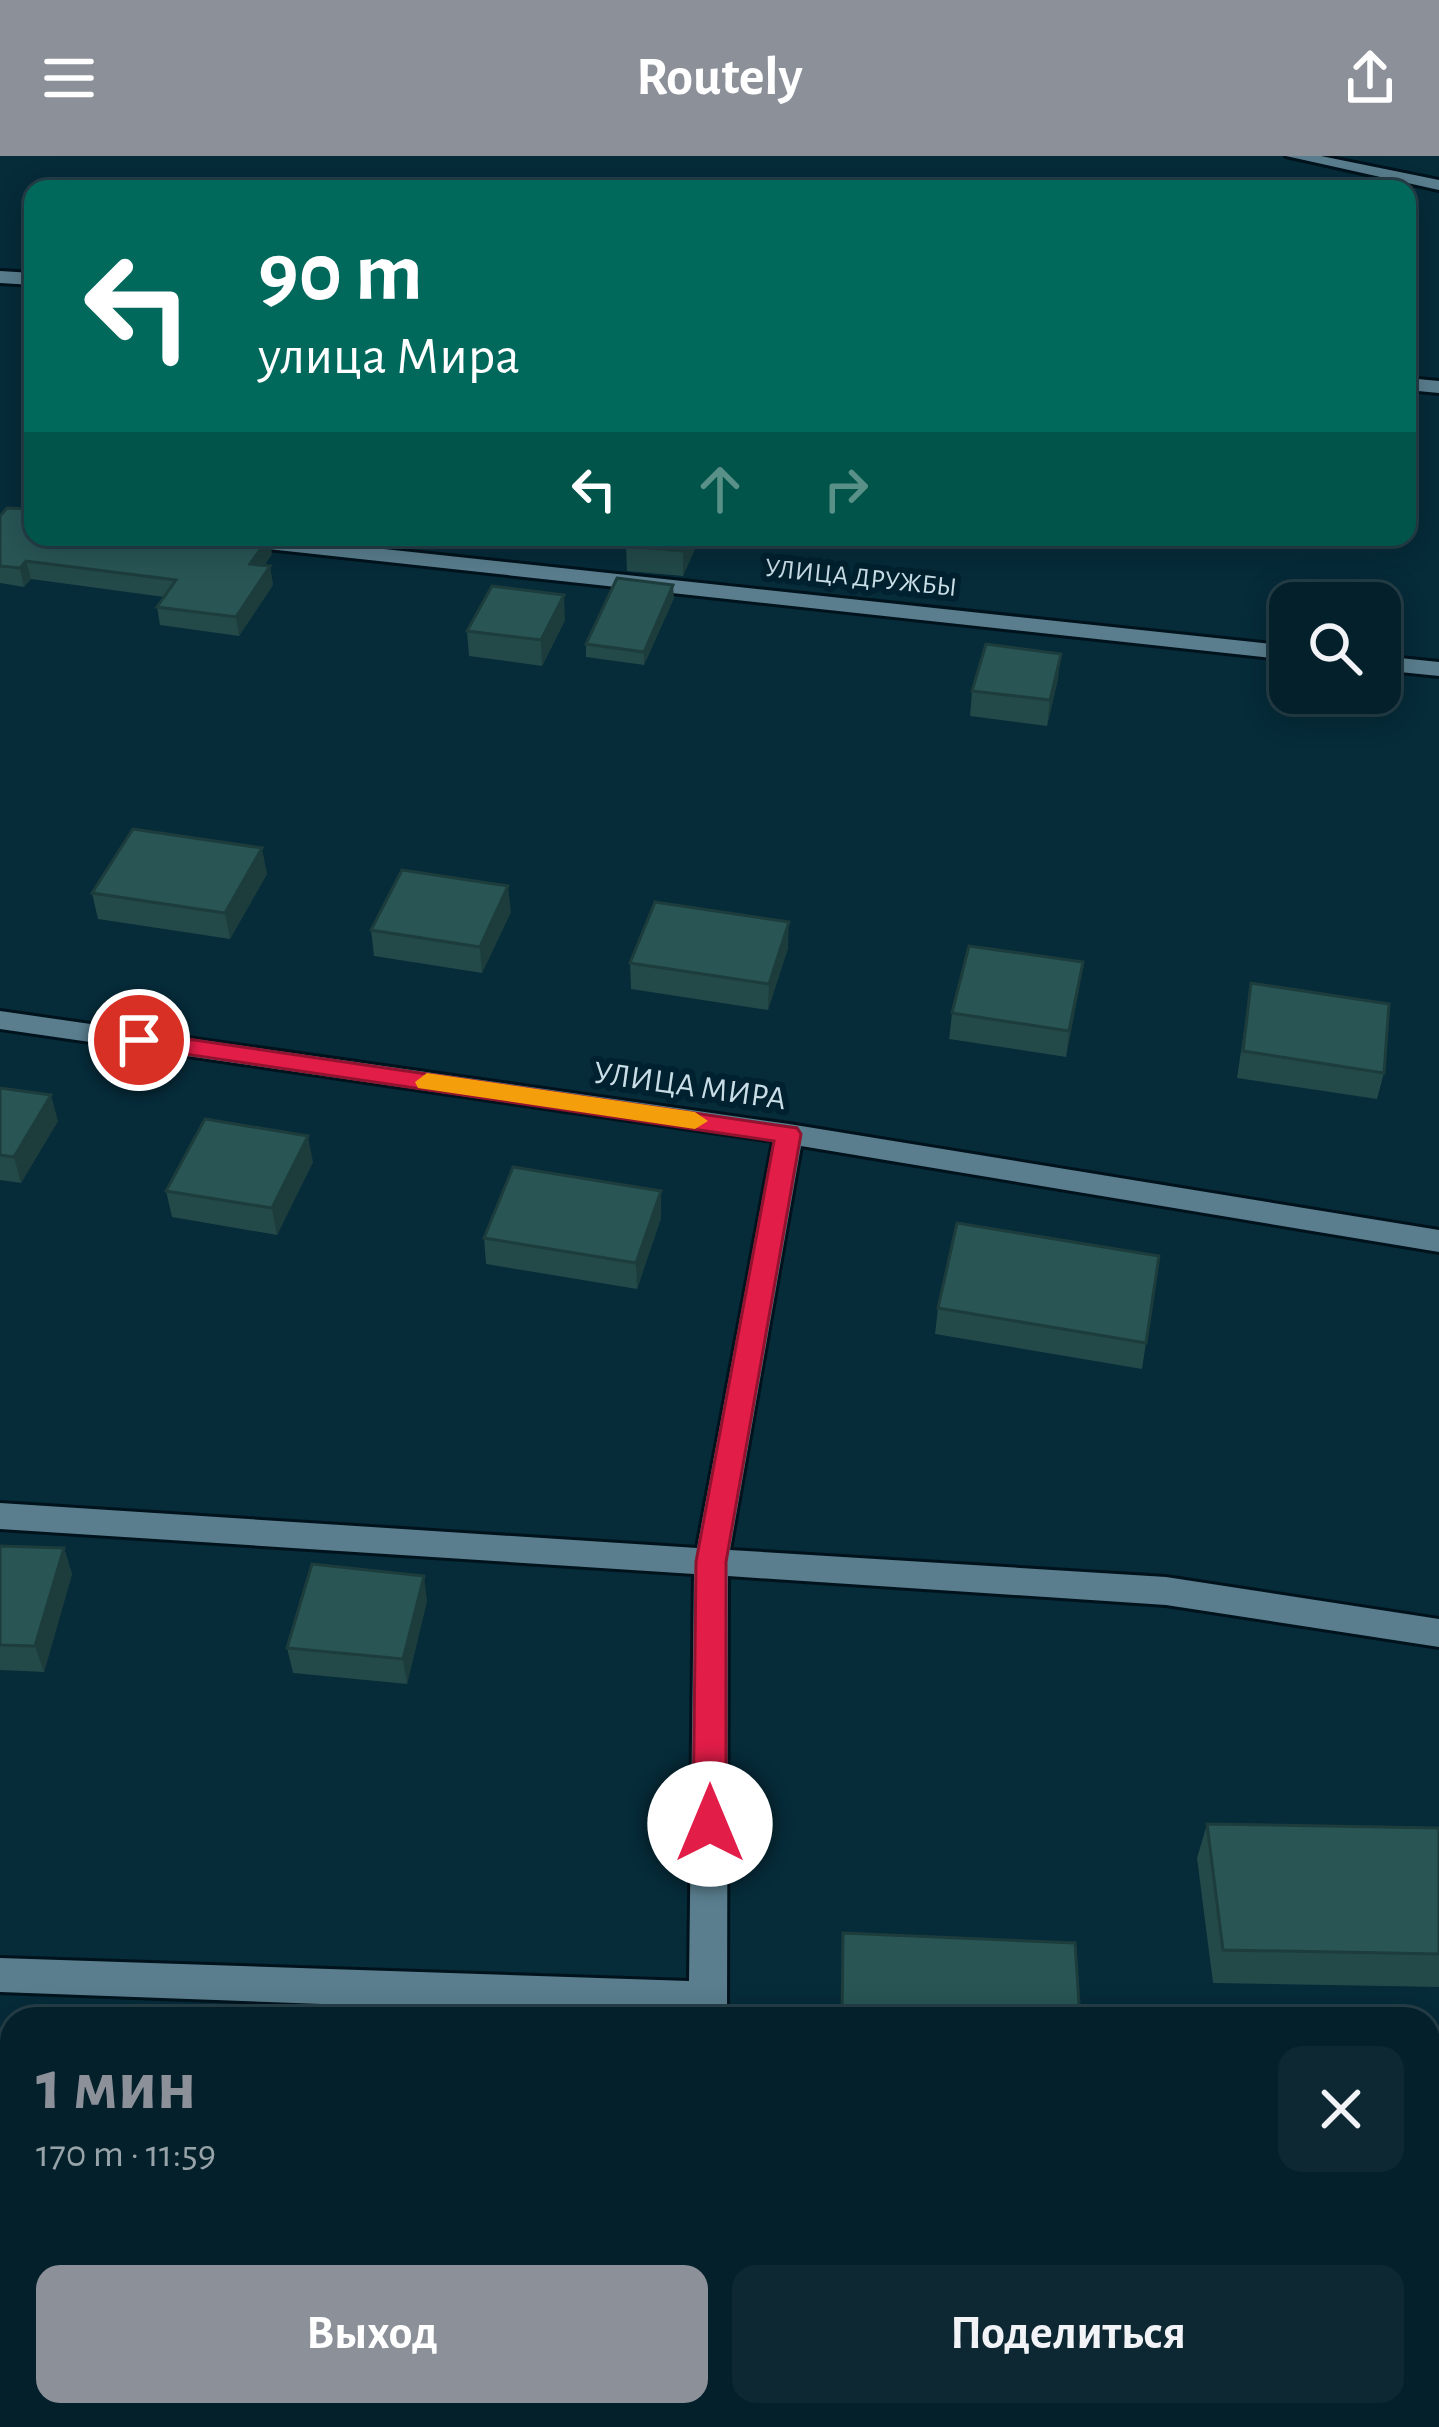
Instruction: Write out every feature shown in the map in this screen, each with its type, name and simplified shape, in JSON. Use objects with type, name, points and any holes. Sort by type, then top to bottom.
[{"type":"street","points":[[1295,156],[1414,180]]},
{"type":"street","name":"УЛИЦА ДРУЖБЫ","points":[[296,546],[1269,651]]},
{"type":"street","points":[[1401,665],[1439,669]]},
{"type":"street","name":"УЛИЦА МИРА","points":[[0,1020],[788,1134],[1439,1241]]},
{"type":"street","points":[[709,2007],[711,1562],[788,1134]]},
{"type":"street","points":[[0,1516],[1166,1591],[1439,1633]]},
{"type":"street","points":[[0,1975],[667,2007]]},
{"type":"building","points":[[7,508],[24,509],[24,546],[263,546],[250,564],[270,566],[236,617],[157,607],[176,580],[26,561],[20,568],[0,566],[0,516]]},
{"type":"building","points":[[626,546],[685,546],[683,551]]},
{"type":"building","points":[[617,578],[673,585],[644,652],[586,644]]},
{"type":"building","points":[[492,586],[564,595],[541,640],[467,631]]},
{"type":"building","points":[[986,644],[1061,654],[1050,700],[972,691]]},
{"type":"building","points":[[133,829],[262,848],[225,913],[92,893]]},
{"type":"building","points":[[402,870],[508,886],[480,947],[371,930]]},
{"type":"building","points":[[655,902],[789,922],[769,984],[630,963]]},
{"type":"building","points":[[969,946],[1083,962],[1069,1031],[952,1013]]},
{"type":"building","points":[[1251,983],[1389,1004],[1384,1073],[1243,1051]]},
{"type":"building","points":[[0,1088],[51,1095],[14,1157],[0,1155]]},
{"type":"building","points":[[205,1119],[308,1136],[272,1208],[166,1191]]},
{"type":"building","points":[[513,1167],[661,1191],[636,1263],[484,1238]]},
{"type":"building","points":[[957,1223],[1159,1256],[1146,1343],[938,1308]]},
{"type":"building","points":[[0,1546],[64,1548],[35,1646],[0,1645]]},
{"type":"building","points":[[312,1564],[424,1576],[403,1659],[287,1648]]},
{"type":"building","points":[[1207,1824],[1439,1828],[1439,1954],[1223,1950]]},
{"type":"building","points":[[843,1933],[1075,1943],[1079,2007],[842,2007]]},
{"type":"slow traffic","points":[[427,1082],[695,1121]]},
{"type":"route","points":[[139,1040],[788,1134],[711,1562],[710,1824]]}]
